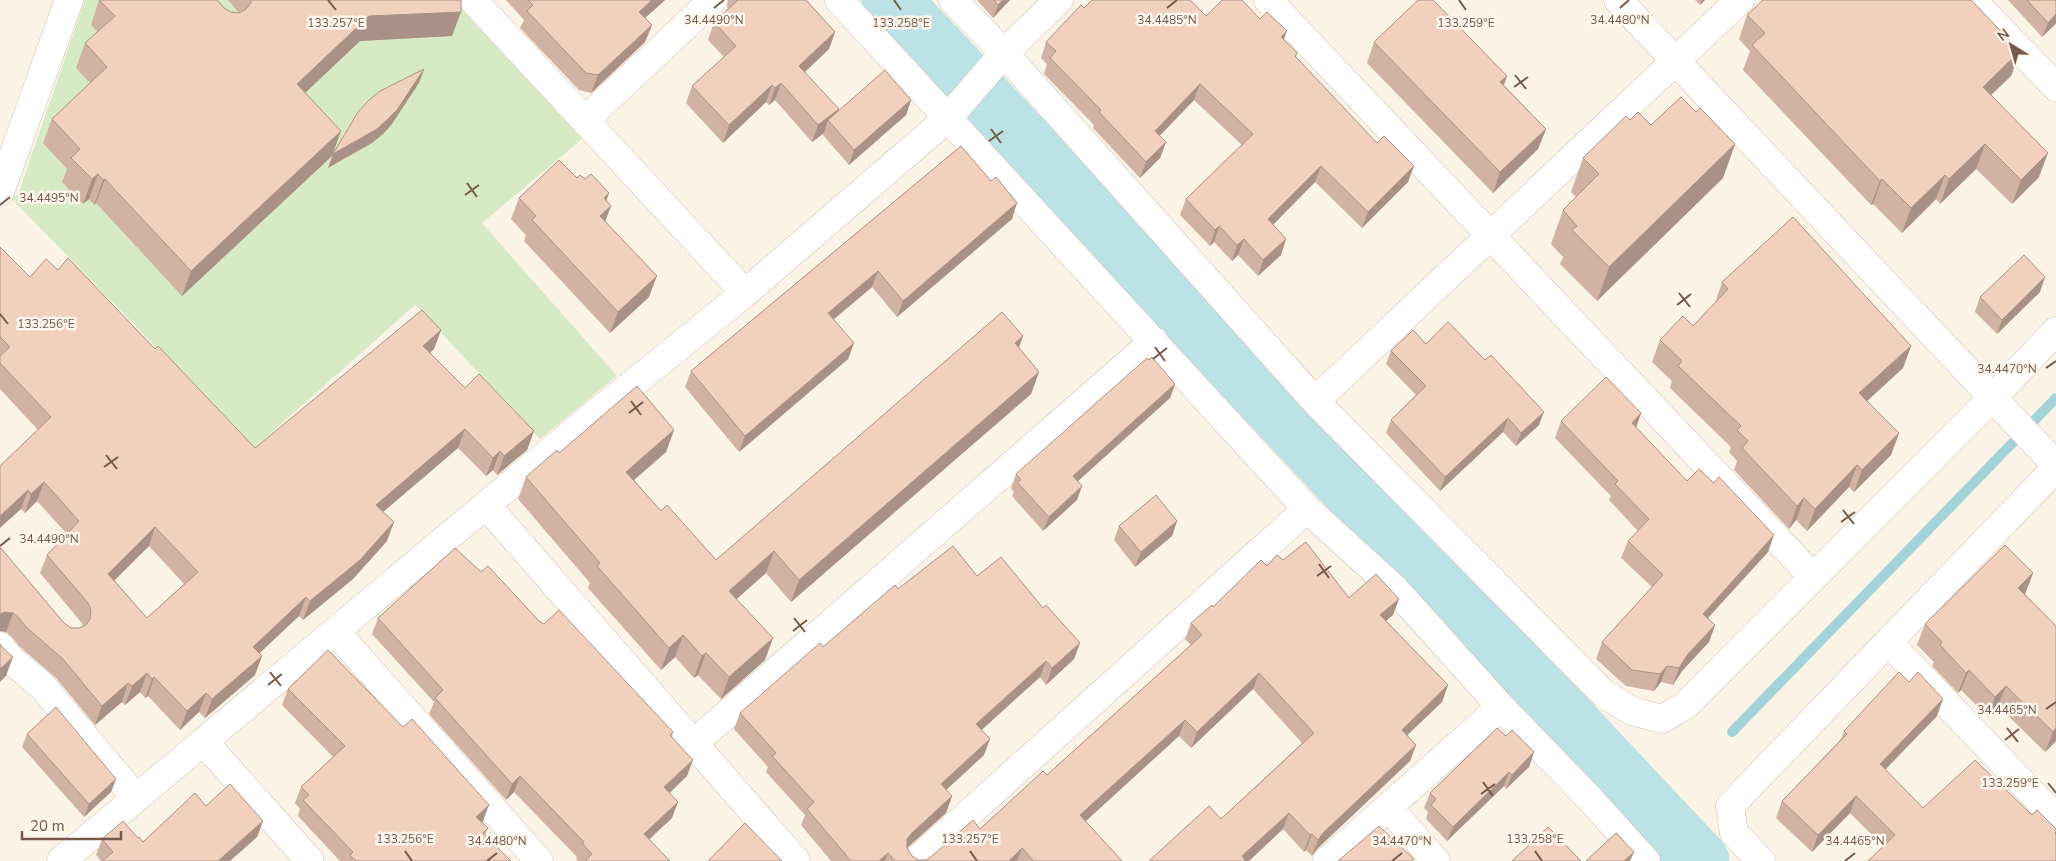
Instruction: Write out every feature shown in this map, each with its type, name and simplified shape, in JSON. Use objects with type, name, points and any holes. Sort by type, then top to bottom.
[{"type":"street","points":[[0,192],[68,0]]},
{"type":"street","points":[[473,0],[745,293]]},
{"type":"street","points":[[585,120],[713,0]]},
{"type":"street","points":[[839,0],[1307,509],[1394,589],[1502,707],[1592,800],[1646,861]]},
{"type":"street","points":[[953,0],[1004,53],[1315,400],[1603,694],[1632,711],[1662,719],[1686,705],[1813,577],[2001,407],[2056,331]]},
{"type":"street","points":[[61,861],[486,505],[745,293],[948,118],[1004,53],[1059,0]]},
{"type":"street","points":[[1268,0],[1813,577]]},
{"type":"street","points":[[1618,0],[2052,462],[1889,643],[1730,806],[1734,833],[1761,861]]},
{"type":"street","points":[[1315,400],[1740,0]]},
{"type":"street","points":[[1972,0],[2056,87]]},
{"type":"street","points":[[694,743],[1154,341]]},
{"type":"street","points":[[486,505],[796,861]]},
{"type":"street","points":[[916,861],[1307,509]]},
{"type":"street","points":[[335,631],[539,861]]},
{"type":"street","points":[[1889,643],[2056,818]]},
{"type":"street","points":[[0,646],[9,658],[44,688],[136,798]]},
{"type":"street","points":[[1327,861],[1502,707]]},
{"type":"street","points":[[204,742],[310,861]]},
{"type":"street","points":[[1389,808],[1436,861]]},
{"type":"green space","points":[[85,0],[453,0],[582,139],[482,223],[617,376],[540,439],[415,305],[254,448],[12,199],[19,192]]},
{"type":"building","points":[[99,0],[217,0],[224,8],[231,12],[239,13],[246,9],[251,0],[461,0],[461,12],[369,16],[297,84],[341,131],[191,271],[105,179],[103,180],[98,174],[92,179],[71,158],[80,149],[52,119],[107,67],[85,43],[115,16]]},
{"type":"building","points":[[528,0],[652,0],[639,12],[652,25],[598,75],[586,73],[527,11],[533,5]]},
{"type":"building","points":[[738,0],[806,0],[835,32],[799,66],[839,109],[818,125],[781,83],[775,88],[772,85],[729,125],[692,86],[736,46],[714,22]]},
{"type":"building","points":[[994,0],[1003,0],[998,5]]},
{"type":"building","points":[[1092,0],[1190,0],[1206,16],[1222,0],[1242,0],[1260,19],[1267,12],[1287,31],[1281,37],[1297,53],[1295,56],[1377,143],[1384,136],[1414,166],[1368,212],[1321,166],[1268,219],[1286,239],[1263,260],[1244,239],[1237,245],[1219,226],[1215,230],[1186,199],[1253,134],[1200,84],[1155,131],[1166,142],[1146,162],[1099,112],[1101,110],[1050,58],[1056,51],[1046,42],[1081,5],[1084,8]]},
{"type":"building","points":[[1418,0],[1433,0],[1507,76],[1500,82],[1546,129],[1500,172],[1374,42]]},
{"type":"building","points":[[1763,0],[1971,0],[2020,51],[1983,87],[2048,153],[2021,180],[1985,144],[1949,179],[1945,175],[1911,208],[1882,179],[1880,181],[1752,45],[1765,33],[1747,15]]},
{"type":"building","points":[[2027,0],[2056,0],[2056,14],[2048,23]]},
{"type":"building","points":[[424,69],[397,110],[388,119],[377,129],[333,154],[358,112],[369,100],[380,91]]},
{"type":"building","points":[[885,70],[911,100],[854,150],[828,120]]},
{"type":"building","points":[[1681,97],[1696,112],[1700,108],[1735,144],[1609,267],[1572,230],[1577,226],[1563,210],[1599,174],[1583,158],[1626,116],[1630,120],[1638,112],[1651,125]]},
{"type":"building","points":[[961,146],[991,181],[996,177],[1017,203],[903,301],[878,271],[828,313],[854,343],[745,436],[691,371]]},
{"type":"building","points":[[559,160],[577,178],[580,175],[585,179],[591,174],[609,193],[604,198],[611,206],[600,216],[657,276],[618,312],[532,220],[536,216],[519,198]]},
{"type":"building","points":[[1793,217],[1911,346],[1859,393],[1899,433],[1862,470],[1857,465],[1815,509],[1804,498],[1797,506],[1742,448],[1748,441],[1737,430],[1741,426],[1678,366],[1682,361],[1660,340],[1683,316],[1693,326],[1728,289],[1722,282]]},
{"type":"building","points":[[0,247],[30,277],[46,259],[58,270],[68,258],[155,349],[158,346],[255,448],[422,310],[441,330],[423,346],[465,388],[479,374],[534,431],[504,456],[500,451],[493,458],[465,429],[376,505],[394,522],[360,560],[310,601],[306,597],[253,647],[262,656],[212,699],[206,693],[187,711],[154,677],[152,679],[147,673],[132,686],[128,683],[102,706],[63,659],[27,628],[19,618],[13,613],[5,612],[0,614],[0,547],[64,623],[71,628],[79,628],[86,625],[90,619],[91,610],[88,603],[47,555],[79,521],[44,482],[31,494],[28,490],[0,516],[0,466],[51,417],[0,363],[0,356],[10,347],[0,337]],"holes":[[[155,527],[198,572],[147,618],[108,574]]]},
{"type":"building","points":[[2024,255],[2045,277],[2002,320],[1980,297]]},
{"type":"building","points":[[1002,312],[1023,336],[1015,343],[1039,372],[799,580],[774,551],[729,591],[773,638],[729,677],[706,653],[702,656],[683,635],[669,648],[597,566],[600,563],[526,477],[557,450],[559,453],[637,386],[674,430],[626,472],[661,511],[667,505],[716,560]]},
{"type":"building","points":[[1448,322],[1485,360],[1491,355],[1544,412],[1521,433],[1508,418],[1445,477],[1391,420],[1426,386],[1391,351],[1413,330],[1426,344]]},
{"type":"building","points":[[1152,357],[1175,384],[1073,476],[1082,486],[1049,517],[1017,482],[1021,480],[1016,474],[1147,358],[1149,360]]},
{"type":"building","points":[[1606,377],[1641,413],[1632,423],[1687,481],[1699,469],[1714,483],[1719,477],[1774,535],[1703,614],[1715,625],[1688,654],[1679,668],[1667,666],[1660,674],[1632,670],[1602,642],[1663,575],[1628,541],[1649,519],[1615,484],[1618,481],[1561,421]]},
{"type":"building","points":[[1156,495],[1177,521],[1141,552],[1119,526]]},
{"type":"building","points":[[1306,542],[1349,598],[1376,574],[1399,599],[1380,615],[1448,685],[1402,730],[1416,745],[1323,833],[1318,840],[1312,834],[1310,835],[1289,813],[1242,856],[1246,861],[1149,861],[1209,806],[1221,819],[1314,733],[1259,673],[1197,732],[1185,720],[1080,815],[1122,861],[1034,861],[1022,848],[1009,861],[895,861],[888,853],[879,861],[851,861],[807,809],[814,802],[772,756],[776,753],[740,713],[820,643],[823,647],[895,585],[898,589],[953,546],[977,576],[1001,557],[1043,608],[1046,605],[1080,643],[1052,668],[1046,661],[976,724],[990,739],[941,784],[952,796],[907,839],[907,848],[911,855],[918,860],[926,860],[973,820],[980,829],[1043,771],[1047,775],[1202,635],[1191,623],[1212,605],[1213,607],[1261,560],[1267,566],[1277,555],[1283,560]]},
{"type":"building","points":[[2005,545],[2033,573],[2018,588],[2056,626],[2056,728],[2053,732],[2006,686],[1995,697],[1969,670],[1966,673],[1940,645],[1942,642],[1925,624]]},
{"type":"building","points":[[455,548],[481,572],[488,566],[540,622],[544,624],[559,610],[673,732],[670,735],[693,760],[664,787],[678,802],[644,834],[670,861],[585,861],[592,854],[582,843],[584,842],[520,776],[512,784],[435,698],[443,690],[378,618]]},
{"type":"building","points":[[0,644],[13,657],[0,669]]},
{"type":"building","points":[[328,650],[403,727],[412,719],[489,805],[476,817],[488,828],[483,833],[511,861],[356,861],[350,855],[353,852],[303,800],[309,795],[301,787],[345,746],[288,689]]},
{"type":"building","points":[[1899,672],[1909,682],[1918,672],[1943,699],[1880,764],[1923,808],[1975,760],[2032,815],[2037,810],[2056,829],[2056,861],[1868,861],[1895,835],[1856,796],[1818,835],[1782,801],[1847,734],[1844,731]]},
{"type":"building","points":[[56,707],[116,779],[89,804],[27,734]]},
{"type":"building","points":[[1497,728],[1506,736],[1512,730],[1534,752],[1512,775],[1509,772],[1453,827],[1431,805],[1436,799],[1430,793]]},
{"type":"building","points":[[230,784],[263,821],[218,861],[102,861],[113,852],[102,839],[123,821],[143,842],[195,793],[206,806]]},
{"type":"building","points":[[745,823],[782,861],[708,861]]},
{"type":"building","points":[[1379,826],[1414,859],[1411,861],[1338,861]]},
{"type":"building","points":[[1548,827],[1581,861],[1512,861]]},
{"type":"building","points":[[1616,833],[1634,852],[1624,861],[1586,861]]},
{"type":"waterway","points":[[891,0],[1700,861]]},
{"type":"waterway","points":[[1732,732],[2056,398]]}]
